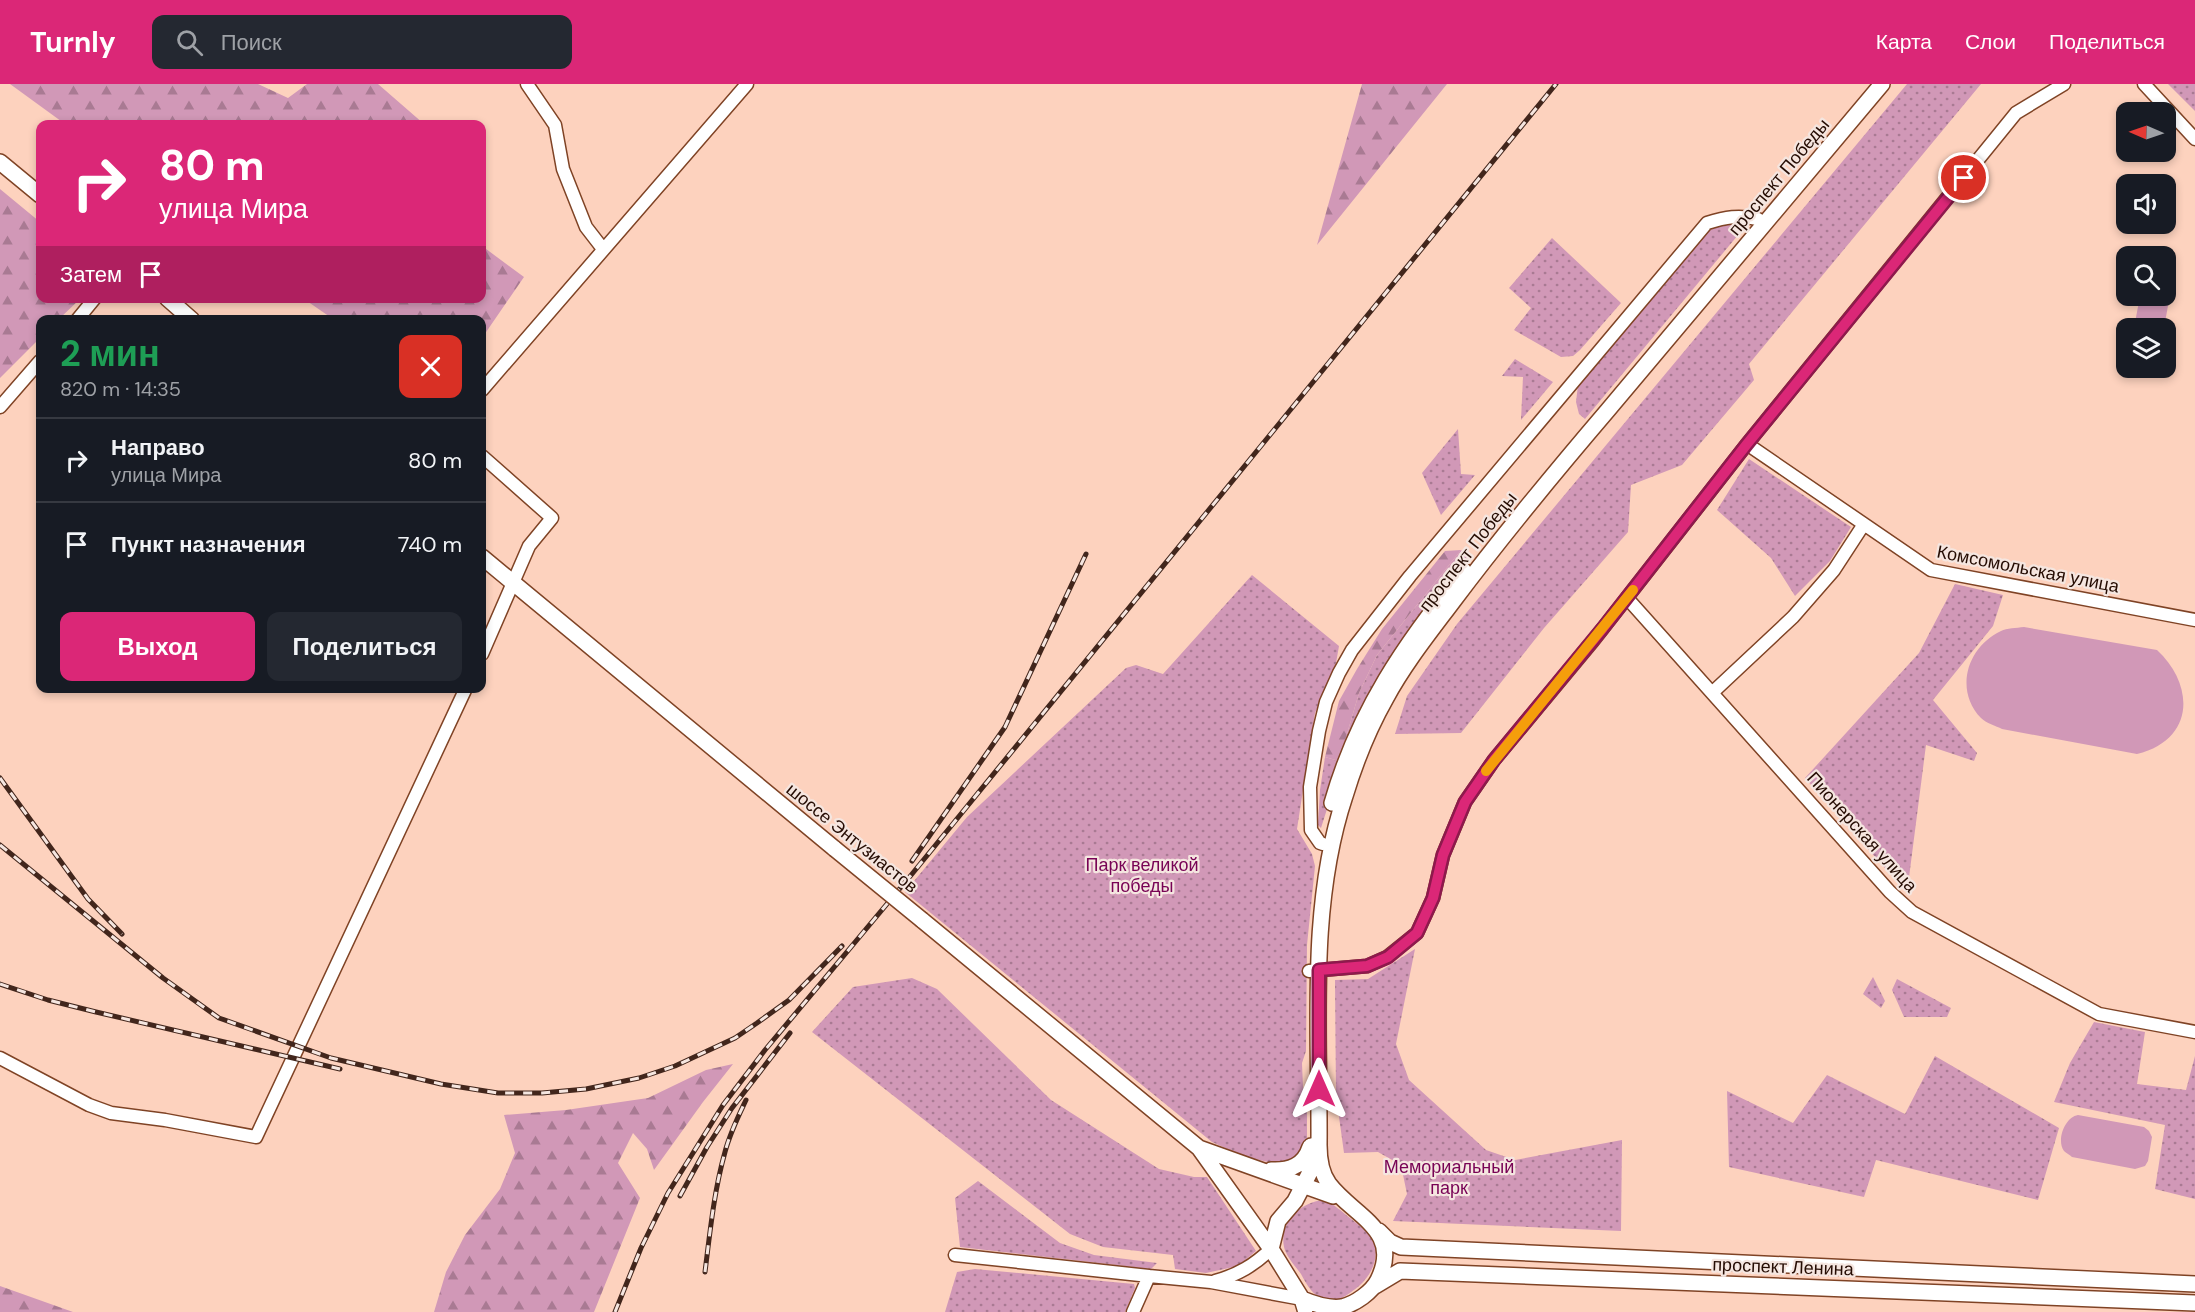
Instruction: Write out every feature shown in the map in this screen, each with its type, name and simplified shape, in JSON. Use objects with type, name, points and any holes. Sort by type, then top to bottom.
[{"type":"main road","name":"проспект Победы","points":[[1315,1144],[1313,919],[1323,844],[1333,800],[1350,750],[1368,708],[1404,648],[1433,608],[1871,84]]},
{"type":"main road","name":"проспект Победы","points":[[1314,970],[1325,890],[1344,798],[1375,719],[1395,682],[1424,640],[1502,539],[1882,84]]},
{"type":"main road","points":[[0,162],[36,192]]},
{"type":"main road","points":[[173,303],[186,315]]},
{"type":"main road","name":"шоссе Энтузиастов","points":[[486,560],[1199,1148]]},
{"type":"main road","points":[[1262,1170],[1282,1171],[1293,1168],[1302,1161],[1315,1144]]},
{"type":"main road","points":[[1199,1148],[1271,1249],[1304,1306],[1351,1307],[1375,1286],[1385,1260],[1383,1243],[1377,1229],[1330,1185],[1324,1175],[1315,1144]]},
{"type":"main road","points":[[1271,1249],[1278,1221],[1295,1202],[1304,1186],[1315,1144]]},
{"type":"main road","points":[[1199,1148],[1333,1196],[1353,1206]]},
{"type":"main road","points":[[1295,1202],[1312,1196],[1333,1196]]},
{"type":"main road","name":"проспект Ленина","points":[[1377,1229],[1390,1242],[1401,1247],[2195,1284]]},
{"type":"main road","name":"проспект Ленина","points":[[1375,1286],[1400,1271],[2195,1303]]},
{"type":"street","points":[[527,84],[555,125],[563,169],[586,227],[603,249]]},
{"type":"street","points":[[486,385],[747,84]]},
{"type":"street","points":[[1314,970],[1367,966],[1388,957],[1417,933],[1433,898],[1443,855],[1465,802],[1494,760],[2016,113],[2064,84]]},
{"type":"street","points":[[2144,84],[2195,139]]},
{"type":"street","points":[[1323,844],[1311,830],[1310,786],[1326,702],[1352,650],[1424,560],[1707,224],[1728,216],[1758,219]]},
{"type":"street","points":[[80,315],[91,303]]},
{"type":"street","points":[[0,407],[36,366]]},
{"type":"street","name":"Комсомольская улица","points":[[1747,444],[1931,570],[2195,620]]},
{"type":"street","points":[[486,460],[552,518],[529,546],[486,645]]},
{"type":"street","points":[[1713,692],[1793,617],[1834,570],[1864,524]]},
{"type":"street","name":"Пионерская улица","points":[[1627,598],[1890,892],[1912,912],[2099,1014],[2195,1032]]},
{"type":"street","points":[[0,1058],[89,1106],[111,1113],[165,1120],[256,1137],[464,693]]},
{"type":"street","points":[[1211,1282],[1246,1270],[1271,1249]]},
{"type":"street","points":[[955,1255],[1211,1282],[1304,1306]]},
{"type":"street","points":[[1132,1312],[1149,1276]]},
{"type":"green space","points":[[10,84],[258,84],[288,98],[307,84],[378,84],[419,120],[60,120]]},
{"type":"green space","points":[[1362,84],[1447,84],[1317,245]]},
{"type":"green space","points":[[1907,84],[1981,84],[1749,364],[1754,380],[1682,465],[1631,485],[1628,532],[1544,628],[1461,733],[1395,734],[1407,696],[1457,624]]},
{"type":"green space","points":[[2168,84],[2195,84],[2195,111]]},
{"type":"green space","points":[[0,189],[36,219],[36,303],[76,303],[63,315],[36,315],[36,342],[0,378]]},
{"type":"green space","points":[[1737,223],[1743,229],[1585,419],[1579,414],[1576,402],[1578,385],[1713,226]]},
{"type":"green space","points":[[1552,238],[1621,303],[1573,356],[1561,357],[1514,330],[1531,308],[1509,288]]},
{"type":"green space","points":[[486,249],[524,277],[486,332],[486,315],[327,315],[310,303],[486,303]]},
{"type":"green space","points":[[2138,306],[2168,306],[2166,318],[2136,318]]},
{"type":"green space","points":[[1515,359],[1553,382],[1521,420],[1523,377],[1502,376]]},
{"type":"green space","points":[[1458,429],[1461,474],[1475,475],[1441,515],[1422,473]]},
{"type":"green space","points":[[1749,459],[1851,527],[1830,561],[1795,596],[1771,558],[1717,510]]},
{"type":"green space","points":[[1461,550],[1470,561],[1434,600],[1340,768],[1321,828],[1318,825],[1325,757],[1339,761],[1359,693],[1377,655]]},
{"type":"green space","points":[[1461,550],[1377,655],[1359,693],[1339,761],[1325,757],[1339,701],[1382,629],[1445,551]]},
{"type":"green space","name":"Парк великой победы","points":[[1252,575],[1339,646],[1336,663],[1315,713],[1297,829],[1312,854],[1315,866],[1307,945],[1306,1051],[1302,1063],[1303,1087],[1307,1100],[1307,1142],[1296,1157],[1288,1163],[1276,1164],[1243,1156],[1212,1142],[905,892],[967,817],[1126,668],[1136,665],[1163,674]]},
{"type":"green space","points":[[1955,584],[2003,595],[1993,626],[1933,700],[1977,753],[1974,761],[1926,745],[1907,893],[1805,778],[1919,653]]},
{"type":"green space","points":[[2024,627],[2157,650],[2178,679],[2183,695],[2183,710],[2179,724],[2170,737],[2156,747],[2137,754],[2002,729],[1981,718],[1968,695],[1966,682],[1973,658],[1989,638],[2001,631]]},
{"type":"green space","name":"Мемориальный парк","points":[[1415,949],[1396,1044],[1409,1080],[1486,1150],[1515,1160],[1622,1140],[1621,1231],[1393,1221],[1407,1194],[1401,1165],[1378,1152],[1344,1153],[1336,1095],[1335,980],[1368,979]]},
{"type":"green space","points":[[1873,977],[1885,1001],[1881,1008],[1863,994]]},
{"type":"green space","points":[[912,978],[937,989],[1051,1100],[1159,1169],[1194,1177],[1207,1177],[1256,1251],[1238,1266],[1206,1273],[1175,1269],[1173,1255],[1103,1247],[1070,1234],[812,1032],[853,987]]},
{"type":"green space","points":[[1897,979],[1951,1008],[1947,1017],[1904,1017],[1892,990]]},
{"type":"green space","points":[[2094,1022],[2145,1032],[2137,1084],[2186,1090],[2195,1056],[2195,1199],[2155,1189],[2165,1125],[2054,1102],[2070,1063]]},
{"type":"green space","points":[[1935,1056],[2059,1128],[2038,1200],[1876,1160],[1864,1197],[1729,1167],[1727,1091],[1793,1123],[1827,1075],[1905,1114]]},
{"type":"green space","points":[[733,1064],[654,1170],[647,1149],[633,1133],[618,1163],[640,1198],[594,1312],[434,1312],[446,1272],[465,1235],[500,1189],[515,1153],[504,1115],[566,1110],[648,1098],[706,1070]]},
{"type":"green space","points":[[2078,1115],[2144,1127],[2152,1137],[2145,1166],[2135,1169],[2072,1157],[2064,1151],[2061,1135],[2069,1120]]},
{"type":"green space","points":[[978,1181],[1060,1243],[1094,1255],[1157,1263],[1151,1269],[960,1247],[955,1198]]},
{"type":"green space","points":[[1324,1200],[1368,1233],[1373,1240],[1376,1254],[1369,1275],[1364,1281],[1344,1297],[1331,1301],[1317,1296],[1311,1290],[1287,1254],[1283,1238],[1288,1222],[1299,1209]]},
{"type":"green space","points":[[975,1269],[1134,1284],[1135,1288],[1125,1312],[945,1312],[957,1272]]},
{"type":"green space","points":[[0,1286],[73,1312],[0,1312]]},
{"type":"railway","points":[[615,1312],[641,1248],[668,1193],[723,1105],[765,1050],[912,874],[1556,84]]},
{"type":"railway","points":[[912,861],[1005,727],[1086,554]]},
{"type":"railway","points":[[0,778],[88,899],[122,934]]},
{"type":"railway","points":[[0,845],[163,978],[219,1018],[331,1058],[441,1084],[498,1093],[542,1093],[586,1089],[639,1078],[675,1066],[735,1038],[757,1023],[789,1000],[842,946]]},
{"type":"railway","points":[[0,984],[48,1000],[340,1069]]},
{"type":"railway","points":[[680,1196],[732,1108],[790,1033]]},
{"type":"railway","points":[[705,1272],[721,1167],[729,1138],[746,1100]]},
{"type":"slow traffic","points":[[1486,771],[1633,590]]},
{"type":"route","points":[[1319,1089],[1319,970],[1367,966],[1388,957],[1417,933],[1433,898],[1443,855],[1465,802],[1494,760],[1603,628],[1747,444],[1964,178]]}]
